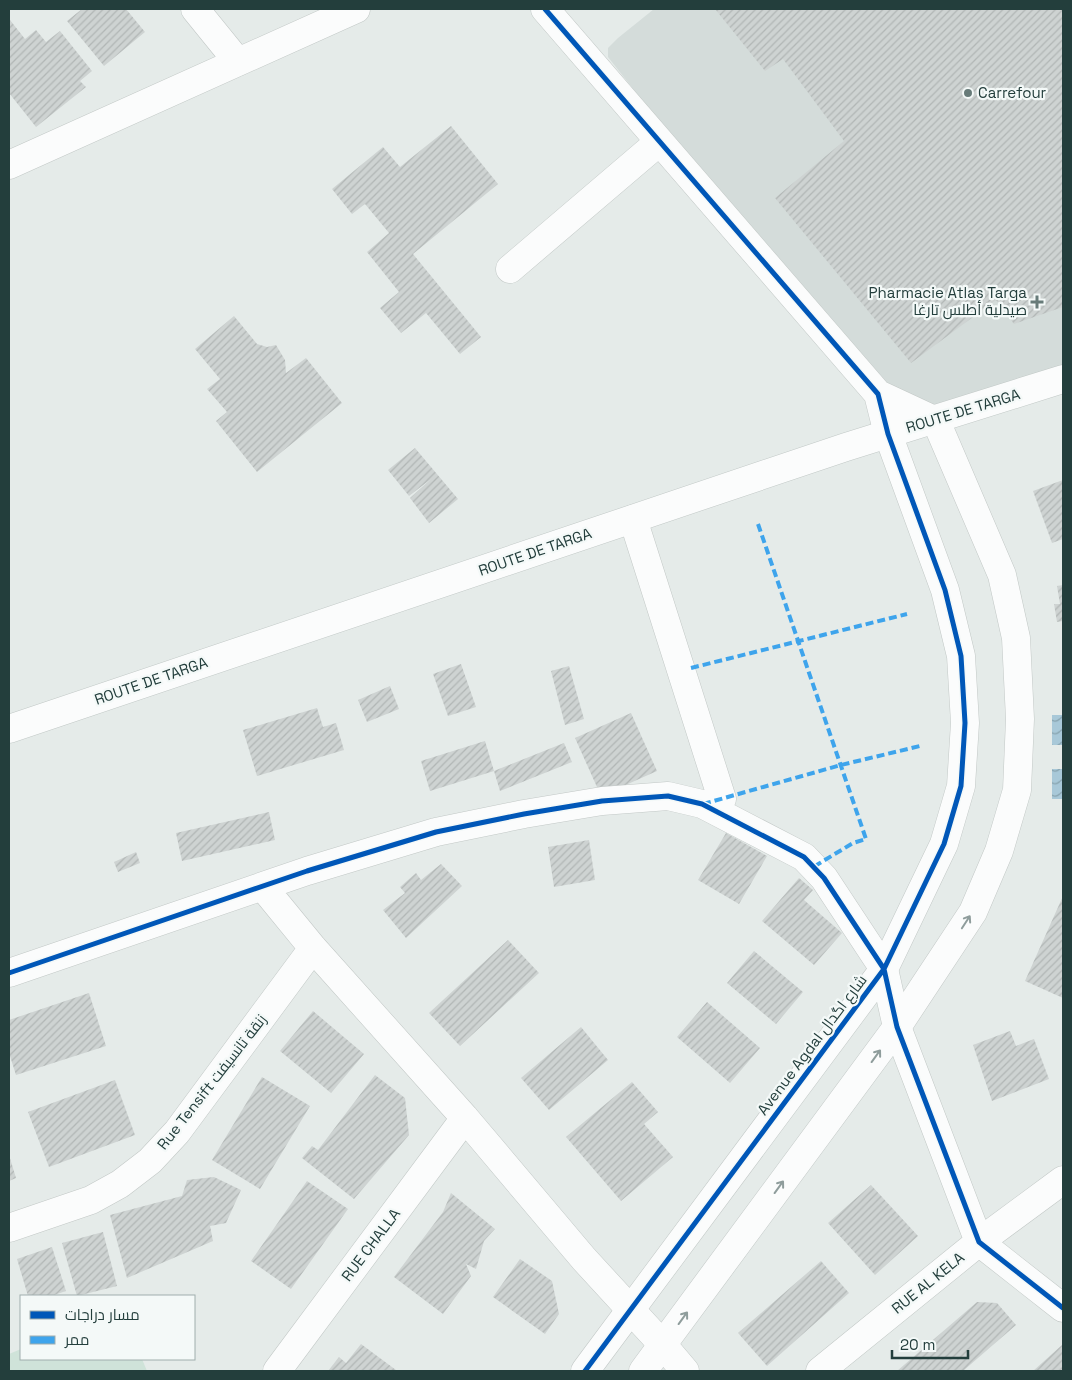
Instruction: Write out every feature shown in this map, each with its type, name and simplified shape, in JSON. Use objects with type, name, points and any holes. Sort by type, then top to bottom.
[{"type":"street","points":[[196,9],[238,62]]},
{"type":"street","points":[[12,157],[238,62],[356,9]]},
{"type":"street","points":[[545,9],[878,394],[936,421],[1002,575],[1014,629],[1020,719],[1017,790],[999,851],[973,912],[897,1027],[644,1371]]},
{"type":"street","points":[[510,269],[659,142]]},
{"type":"street","name":"ROUTE DE TARGA","points":[[9,729],[888,434],[936,421],[1063,379]]},
{"type":"street","name":"Avenue Agdal شارع اگدال","points":[[585,1371],[884,969],[944,844],[961,786],[965,723],[961,656],[945,590],[888,434],[878,394]]},
{"type":"street","points":[[633,519],[722,799]]},
{"type":"street","points":[[9,973],[358,855],[436,832],[524,814],[602,801],[668,796],[713,809],[804,856],[824,878],[884,969],[897,1027],[979,1242],[1063,1308]]},
{"type":"street","points":[[263,887],[313,948],[465,1118],[630,1311],[663,1345],[684,1371]]},
{"type":"street","name":"Rue Tensift زنقة تانسيفت","points":[[9,1228],[91,1200],[120,1184],[150,1161],[177,1132],[313,948]]},
{"type":"street","name":"RUE CHALLA","points":[[277,1371],[465,1118]]},
{"type":"street","name":"RUE AL KELA","points":[[820,1371],[979,1242],[1063,1180]]},
{"type":"shaded area","name":"Carrefour","points":[[654,9],[1063,9],[1063,365],[895,421],[608,57],[608,48]]},
{"type":"green space","points":[[20,1349],[20,1360],[142,1360],[147,1371],[9,1371],[9,1354]]},
{"type":"water","points":[[1052,715],[1063,715],[1063,745],[1052,745]]},
{"type":"water","points":[[1052,769],[1063,769],[1063,799],[1052,799]]},
{"type":"building","points":[[82,9],[126,9],[145,32],[104,66],[67,21]]},
{"type":"building","name":"Carrefour","points":[[715,9],[1063,9],[1063,307],[1014,324],[996,300],[911,363],[775,198],[844,141],[783,59],[765,71]]},
{"type":"building","points":[[10,20],[25,39],[36,30],[46,42],[60,31],[92,71],[80,81],[86,87],[36,127],[9,93]]},
{"type":"building","points":[[451,126],[498,184],[413,254],[481,337],[460,354],[426,313],[401,333],[380,308],[399,292],[367,252],[389,233],[365,204],[352,214],[332,189],[383,147],[400,167]]},
{"type":"building","points":[[234,316],[257,344],[267,347],[276,345],[285,360],[286,373],[306,358],[342,403],[257,472],[216,421],[227,412],[207,389],[220,379],[195,349]]},
{"type":"building","points":[[415,448],[458,499],[429,523],[410,498],[431,479],[409,496],[388,470]]},
{"type":"building","points":[[1063,480],[1063,539],[1052,543],[1033,491]]},
{"type":"building","points":[[1063,585],[1063,621],[1057,622],[1054,604],[1060,604],[1057,586]]},
{"type":"building","points":[[461,664],[476,707],[448,716],[433,674]]},
{"type":"building","points":[[569,666],[584,719],[565,725],[551,671]]},
{"type":"building","points":[[390,686],[399,709],[367,722],[358,700]]},
{"type":"building","points":[[317,708],[323,727],[336,723],[344,750],[257,776],[243,730]]},
{"type":"building","points":[[631,713],[657,771],[601,796],[575,738]]},
{"type":"building","points":[[485,741],[494,771],[430,791],[421,761]]},
{"type":"building","points":[[564,743],[572,762],[500,791],[494,771]]},
{"type":"building","points":[[269,812],[275,840],[182,861],[176,833]]},
{"type":"building","points":[[726,833],[767,856],[739,904],[698,880]]},
{"type":"building","points":[[589,840],[595,880],[554,887],[548,847]]},
{"type":"building","points":[[136,852],[140,863],[118,872],[114,862]]},
{"type":"building","points":[[441,864],[462,886],[406,938],[383,910],[405,893],[400,887],[416,873],[421,880]]},
{"type":"building","points":[[799,878],[813,890],[804,900],[842,933],[814,965],[762,921]]},
{"type":"building","points":[[1063,896],[1063,998],[1025,981]]},
{"type":"building","points":[[508,940],[539,973],[460,1046],[429,1013]]},
{"type":"building","points":[[754,951],[803,992],[776,1024],[727,983]]},
{"type":"building","points":[[89,993],[106,1046],[16,1075],[9,1053],[9,1020]]},
{"type":"building","points":[[707,1002],[760,1048],[730,1083],[677,1037]]},
{"type":"building","points":[[313,1011],[364,1054],[331,1093],[280,1051]]},
{"type":"building","points":[[581,1027],[608,1060],[549,1110],[521,1078]]},
{"type":"building","points":[[1010,1031],[1016,1046],[1034,1039],[1049,1079],[992,1101],[973,1045]]},
{"type":"building","points":[[375,1075],[405,1098],[409,1135],[354,1199],[302,1158],[312,1146],[318,1150]]},
{"type":"building","points":[[262,1077],[310,1106],[260,1189],[212,1160]]},
{"type":"building","points":[[115,1080],[135,1135],[49,1167],[28,1112]]},
{"type":"building","points":[[632,1082],[658,1112],[644,1124],[673,1157],[621,1201],[566,1137]]},
{"type":"building","points":[[9,1155],[16,1178],[9,1181]]},
{"type":"building","points":[[214,1177],[241,1190],[226,1223],[210,1226],[213,1241],[127,1278],[110,1215],[182,1196],[187,1180]]},
{"type":"building","points":[[307,1181],[348,1209],[291,1289],[251,1261]]},
{"type":"building","points":[[871,1185],[918,1236],[875,1275],[828,1223]]},
{"type":"building","points":[[451,1193],[495,1229],[484,1241],[476,1269],[466,1264],[471,1276],[443,1314],[394,1277],[443,1212]]},
{"type":"building","points":[[103,1232],[117,1286],[77,1295],[62,1243]]},
{"type":"building","points":[[52,1247],[66,1291],[54,1295],[28,1295],[17,1259]]},
{"type":"building","points":[[520,1259],[552,1281],[559,1314],[545,1334],[493,1297]]},
{"type":"building","points":[[821,1261],[849,1293],[767,1366],[738,1333]]},
{"type":"building","points":[[977,1302],[997,1303],[1016,1325],[963,1371],[897,1371]]},
{"type":"building","points":[[361,1344],[396,1370],[328,1371],[339,1357],[346,1363]]},
{"type":"building","points":[[1062,1345],[1063,1371],[1033,1371]]},
{"type":"marked path","points":[[758,524],[866,839],[853,843],[815,866]]},
{"type":"marked path","points":[[691,668],[907,614]]},
{"type":"marked path","points":[[703,804],[841,765],[920,746]]},
{"type":"cycle path","points":[[545,9],[878,394],[888,434],[945,590],[961,656],[965,723],[961,786],[944,844],[884,969],[585,1371]]},
{"type":"cycle path","points":[[9,973],[307,871],[436,832],[524,814],[602,801],[668,796],[702,804],[804,857],[824,878],[884,969],[897,1027],[979,1242],[1063,1308]]},
{"type":"place","name":"Carrefour","points":[[968,93]]},
{"type":"place","name":"Pharmacie Atlas Targa صيدلية أطلس تارغا","points":[[1037,302]]}]
